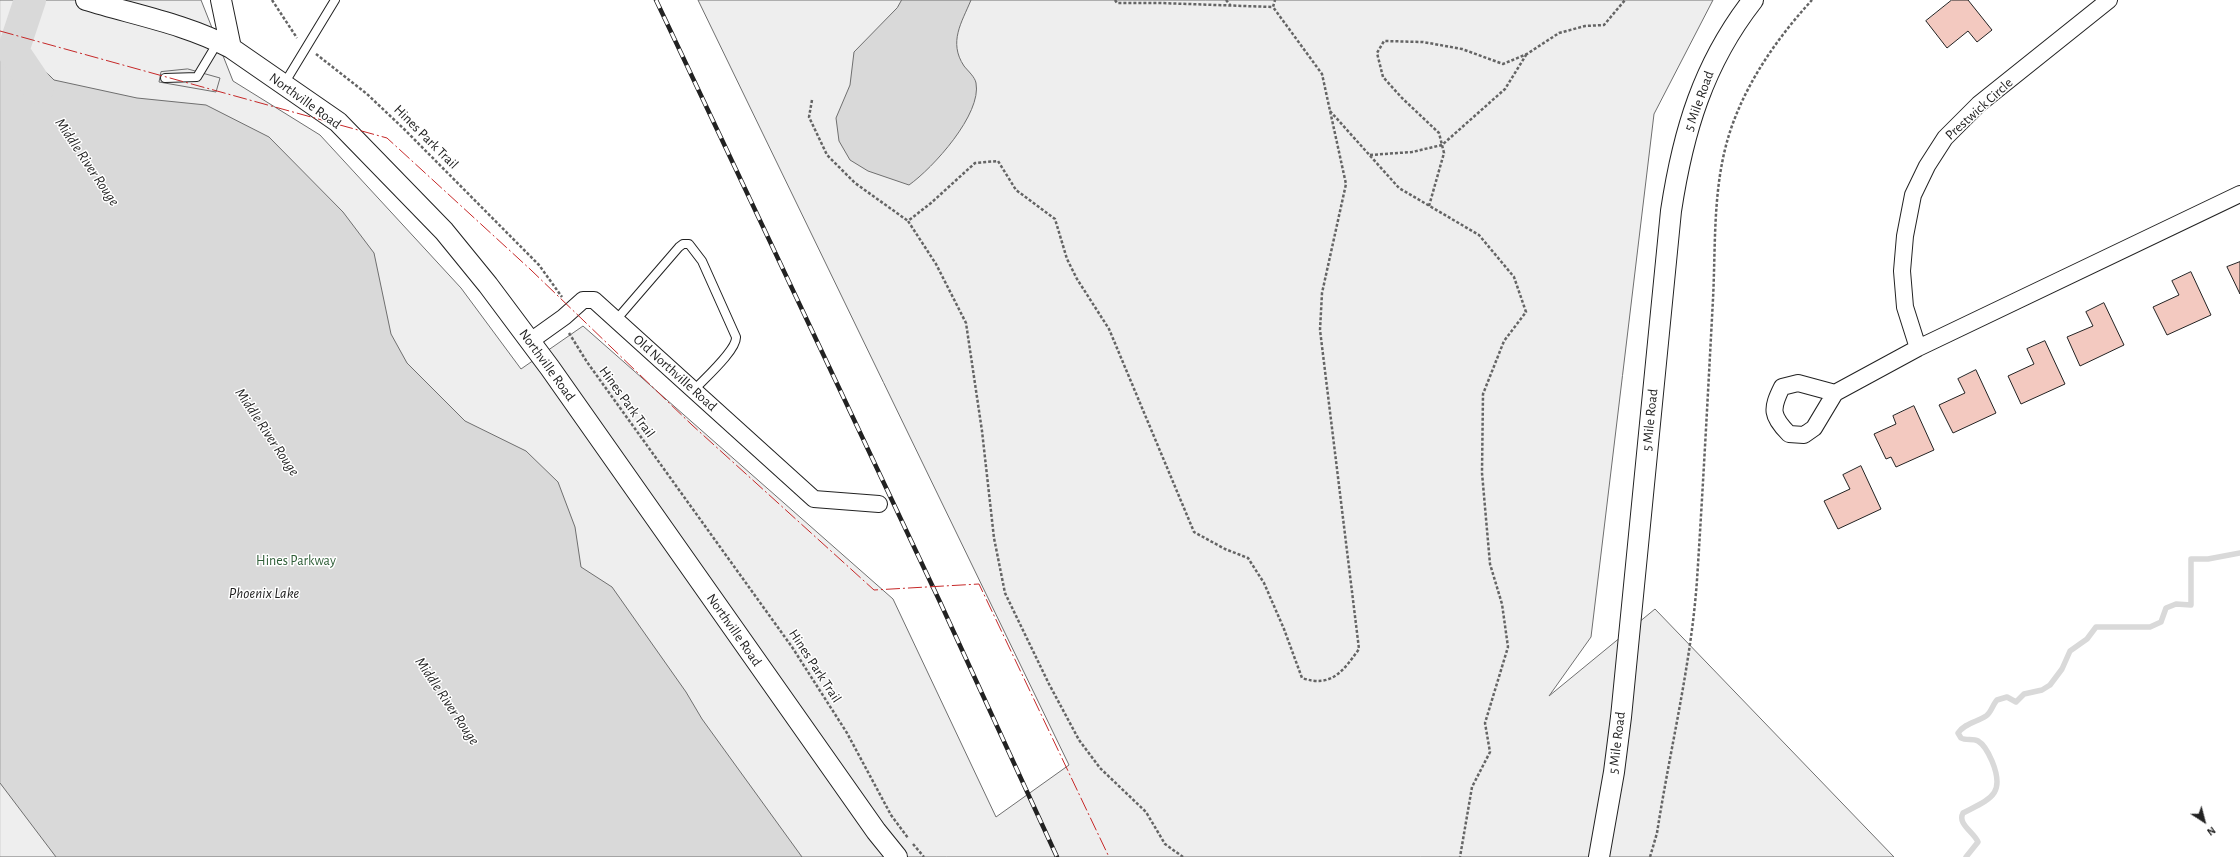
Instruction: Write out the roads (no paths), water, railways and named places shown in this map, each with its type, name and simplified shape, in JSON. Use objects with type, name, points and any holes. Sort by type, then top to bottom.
[{"type":"street","points":[[221,0],[224,45]]},
{"type":"street","name":"5 Mile Road","points":[[1599,857],[1614,772],[1621,717],[1670,211],[1678,162],[1695,105],[1708,72],[1729,34],[1753,0]]},
{"type":"street","name":"Prestwick Circle","points":[[1918,348],[1905,307],[1902,271],[1905,236],[1913,194],[1927,166],[1945,138],[1979,104],[2109,0]]},
{"type":"street","name":"Northville Road","points":[[94,2],[157,19],[224,45],[338,122],[411,195],[444,231],[488,285],[529,342],[550,368],[876,831],[897,857]]},
{"type":"street","points":[[1835,393],[1918,348],[2240,194]]},
{"type":"street","name":"Old Northville Road","points":[[529,342],[564,317],[583,300],[594,300],[814,499],[879,504]]},
{"type":"lane","points":[[284,85],[308,48],[335,0]]},
{"type":"lane","points":[[165,78],[197,77],[224,45]]},
{"type":"lane","points":[[616,320],[679,247],[683,244],[689,244],[702,261],[737,341],[730,351],[694,390]]},
{"type":"water","points":[[902,0],[971,0],[958,32],[957,49],[964,66],[973,76],[976,83],[976,96],[964,124],[942,153],[919,177],[909,185],[868,171],[850,160],[839,141],[836,118],[850,85],[854,52],[897,8]]},
{"type":"water","name":"Phoenix Lake","points":[[0,47],[32,58],[54,80],[137,98],[206,105],[269,137],[343,212],[374,253],[391,334],[407,363],[465,421],[526,451],[558,482],[575,527],[581,567],[612,587],[686,692],[702,719],[802,857],[56,857],[0,783]]},
{"type":"waterway","name":"Middle River Rouge","points":[[30,0],[13,51],[38,88]]},
{"type":"waterway","points":[[1966,857],[1978,842],[1962,821],[1963,813],[1988,799],[1996,789],[1997,782],[1996,772],[1985,747],[1976,740],[1961,738],[1958,733],[1968,725],[1988,715],[1997,700],[2007,697],[2016,702],[2024,694],[2042,690],[2050,685],[2062,669],[2070,651],[2087,639],[2096,627],[2150,627],[2161,622],[2166,608],[2176,604],[2191,605],[2191,559],[2208,559],[2240,553]]},
{"type":"railway","points":[[656,0],[940,602],[1057,857]]},
{"type":"park label","name":"Hines Parkway","points":[[296,561]]}]
